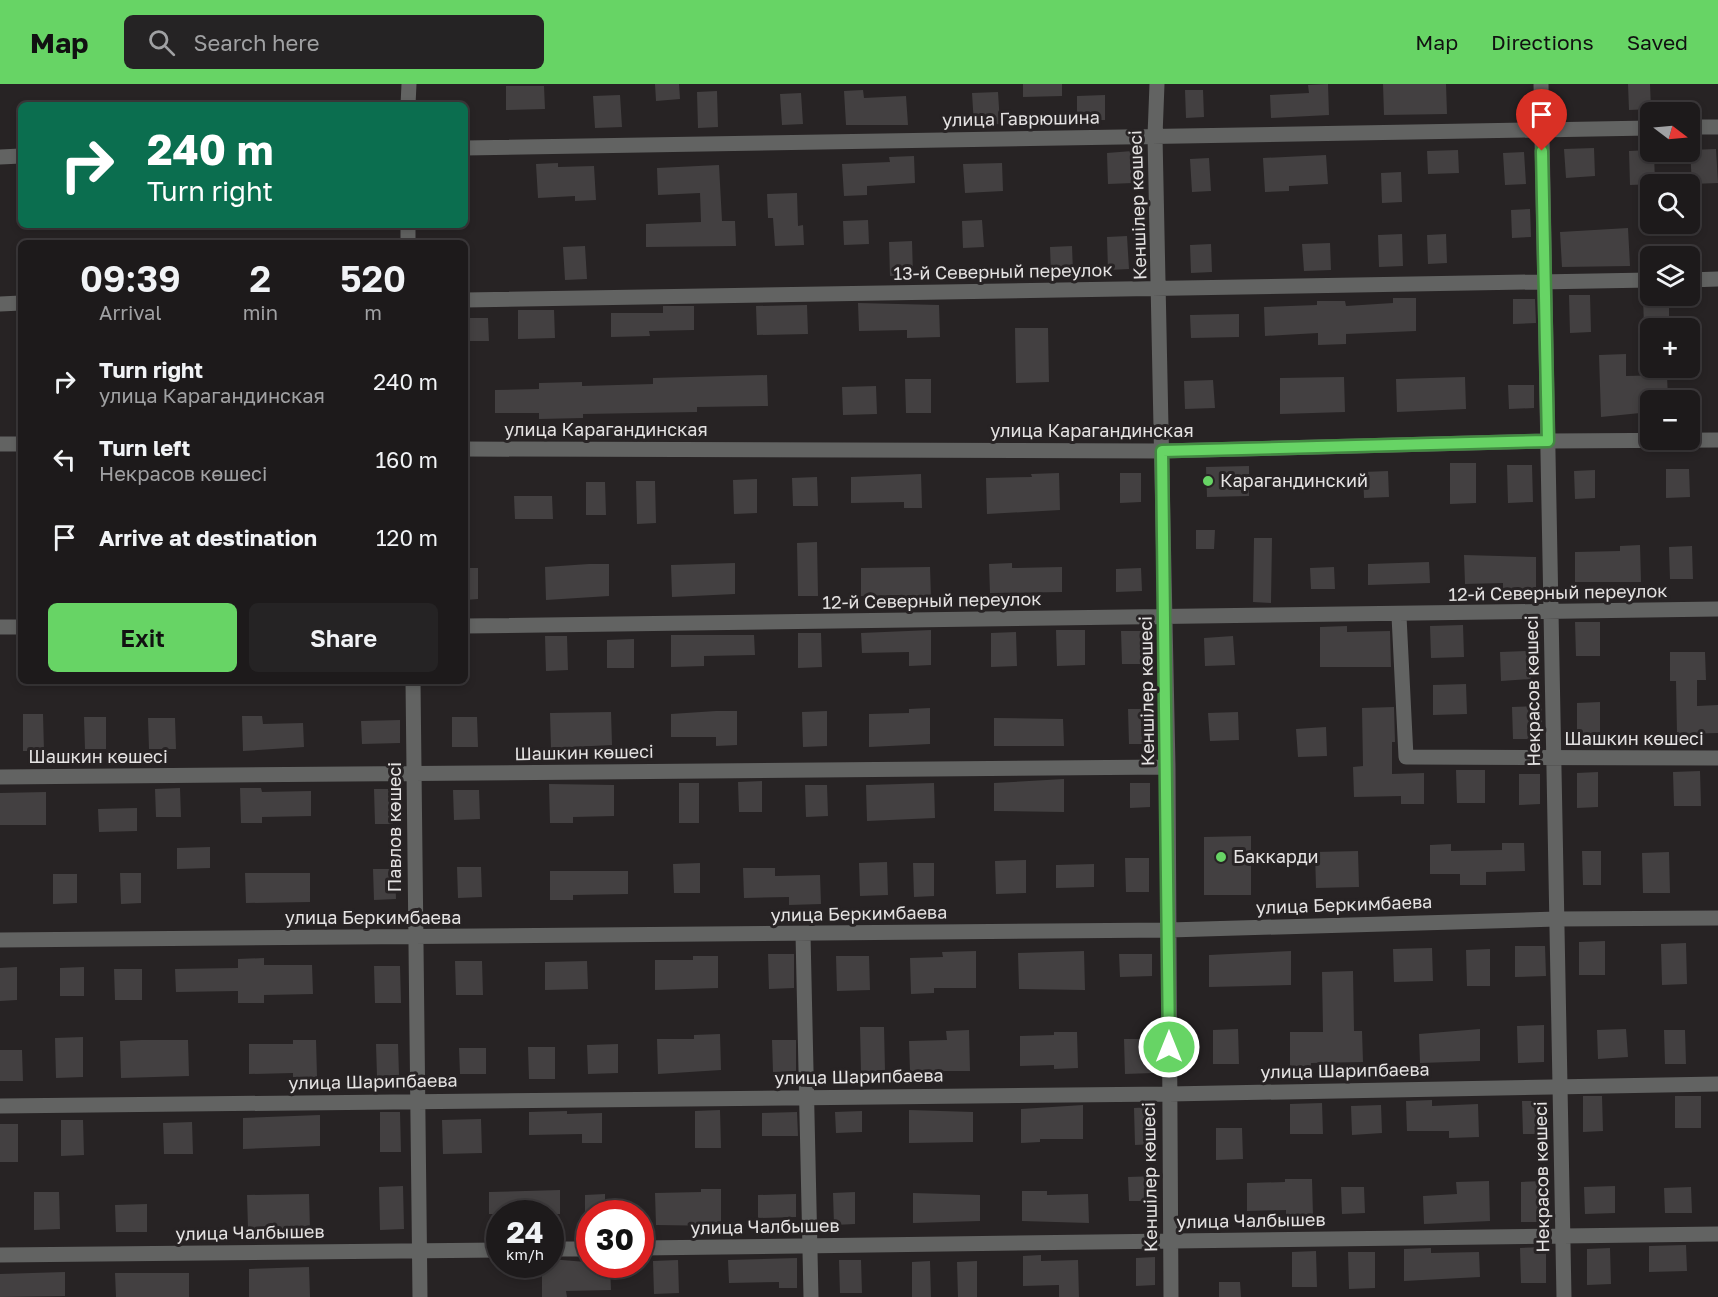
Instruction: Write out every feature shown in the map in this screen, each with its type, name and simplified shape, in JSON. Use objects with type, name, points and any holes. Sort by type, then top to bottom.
[{"type":"street","points":[[408,102],[409,84]]},
{"type":"street","name":"Кеншілер көшесі","points":[[1157,84],[1155,136],[1160,289],[1168,766],[1171,1297]]},
{"type":"street","name":"Некрасов көшесі","points":[[1541,84],[1564,1297]]},
{"type":"street","points":[[1700,127],[1718,127]]},
{"type":"street","name":"улица Гаврюшина","points":[[468,148],[1640,128]]},
{"type":"street","points":[[0,157],[18,156]]},
{"type":"street","points":[[1700,280],[1718,279]]},
{"type":"street","name":"13-й Северный переулок","points":[[468,300],[1640,280]]},
{"type":"street","points":[[0,303],[18,303]]},
{"type":"street","name":"улица Карагандинская","points":[[468,449],[1162,451],[1548,441],[1718,440]]},
{"type":"street","points":[[0,444],[18,444]]},
{"type":"street","name":"12-й Северный переулок","points":[[468,626],[1399,616],[1718,609]]},
{"type":"street","name":"Шашкин көшесі","points":[[1399,616],[1406,757],[1718,758]]},
{"type":"street","points":[[0,627],[18,627]]},
{"type":"street","name":"Павлов көшесі","points":[[413,684],[420,1297]]},
{"type":"street","name":"Шашкин көшесі","points":[[0,777],[1168,766]]},
{"type":"street","name":"улица Беркимбаева","points":[[0,940],[1169,930],[1557,919],[1718,918]]},
{"type":"street","points":[[803,934],[809,1097],[811,1297]]},
{"type":"street","name":"улица Шарипбаева","points":[[0,1106],[1169,1094],[1718,1084]]},
{"type":"street","name":"улица Чалбышев","points":[[654,1248],[1718,1234]]},
{"type":"street","name":"улица Чалбышев","points":[[0,1255],[486,1250]]},
{"type":"building","points":[[655,84],[679,84],[680,99],[656,101]]},
{"type":"building","points":[[1023,84],[1062,84],[1062,96],[1023,97]]},
{"type":"building","points":[[1328,84],[1329,115],[1271,118],[1270,95],[1309,93],[1308,85]]},
{"type":"building","points":[[1383,84],[1446,84],[1447,114],[1384,115]]},
{"type":"building","points":[[1628,84],[1650,84],[1651,102],[1640,102],[1640,110],[1629,110]]},
{"type":"building","points":[[506,86],[544,86],[545,109],[506,110]]},
{"type":"building","points":[[863,90],[864,98],[906,96],[908,125],[846,125],[844,91]]},
{"type":"building","points":[[1185,90],[1203,90],[1204,117],[1186,118]]},
{"type":"building","points":[[717,91],[718,127],[698,128],[697,92]]},
{"type":"building","points":[[998,92],[1000,124],[974,125],[972,93]]},
{"type":"building","points":[[801,93],[803,124],[782,125],[780,94]]},
{"type":"building","points":[[620,95],[622,127],[595,128],[593,96]]},
{"type":"building","points":[[1105,95],[1105,120],[1077,120],[1077,96]]},
{"type":"building","points":[[1594,148],[1595,176],[1566,178],[1564,149]]},
{"type":"building","points":[[1716,149],[1718,183],[1700,184],[1700,174],[1691,174],[1691,162],[1700,162],[1700,150]]},
{"type":"building","points":[[1458,150],[1459,173],[1428,174],[1427,151]]},
{"type":"building","points":[[1640,150],[1640,162],[1654,162],[1655,174],[1640,174],[1640,185],[1630,185],[1629,151]]},
{"type":"building","points":[[1132,151],[1133,183],[1108,184],[1107,153]]},
{"type":"building","points":[[1524,152],[1526,184],[1505,185],[1503,153]]},
{"type":"building","points":[[1326,155],[1328,184],[1289,186],[1289,191],[1265,192],[1263,158]]},
{"type":"building","points":[[914,156],[915,183],[867,186],[867,195],[844,196],[842,164],[890,162],[889,157]]},
{"type":"building","points":[[1209,158],[1211,191],[1192,192],[1190,159]]},
{"type":"building","points":[[558,163],[558,167],[594,166],[596,200],[575,201],[575,196],[538,198],[536,164]]},
{"type":"building","points":[[1002,163],[1003,191],[965,193],[963,164]]},
{"type":"building","points":[[719,165],[722,221],[735,221],[736,246],[646,247],[646,224],[701,222],[700,193],[658,195],[657,168]]},
{"type":"building","points":[[1401,172],[1402,202],[1382,203],[1381,173]]},
{"type":"building","points":[[797,193],[798,226],[803,225],[804,245],[775,246],[773,218],[768,218],[767,194]]},
{"type":"building","points":[[1530,209],[1531,237],[1512,238],[1511,210]]},
{"type":"building","points":[[868,220],[869,244],[844,245],[843,221]]},
{"type":"building","points":[[982,220],[984,247],[963,248],[962,221]]},
{"type":"building","points":[[1628,228],[1630,266],[1562,267],[1560,232]]},
{"type":"building","points":[[1402,234],[1403,266],[1379,267],[1378,235]]},
{"type":"building","points":[[1446,234],[1447,263],[1428,264],[1427,235]]},
{"type":"building","points":[[1127,236],[1129,269],[1108,270],[1107,237]]},
{"type":"building","points":[[912,241],[913,275],[890,276],[889,242]]},
{"type":"building","points":[[1330,243],[1331,270],[1304,271],[1302,244]]},
{"type":"building","points":[[1211,244],[1212,272],[1191,273],[1190,245]]},
{"type":"building","points":[[585,246],[587,279],[565,280],[563,247]]},
{"type":"building","points":[[1072,246],[1073,272],[1051,273],[1050,247]]},
{"type":"building","points":[[1569,295],[1590,295],[1591,332],[1570,333]]},
{"type":"building","points":[[1393,298],[1416,298],[1416,331],[1346,334],[1346,344],[1318,345],[1318,333],[1265,336],[1264,307],[1317,305],[1317,301],[1345,301],[1346,306],[1393,303]]},
{"type":"building","points":[[1513,299],[1535,299],[1536,323],[1513,324]]},
{"type":"building","points":[[858,303],[939,305],[940,337],[907,338],[907,330],[859,331]]},
{"type":"building","points":[[807,305],[808,334],[757,335],[756,306]]},
{"type":"building","points":[[663,306],[694,306],[694,330],[649,331],[650,336],[611,337],[611,313],[663,313]]},
{"type":"building","points":[[1643,306],[1669,306],[1669,318],[1644,318]]},
{"type":"building","points":[[518,310],[554,310],[555,338],[518,339]]},
{"type":"building","points":[[1239,314],[1239,337],[1191,338],[1190,315]]},
{"type":"building","points":[[468,318],[488,318],[489,341],[468,341]]},
{"type":"building","points":[[1015,328],[1048,328],[1049,382],[1016,383]]},
{"type":"building","points":[[1626,354],[1626,376],[1667,378],[1668,390],[1640,390],[1640,413],[1601,417],[1599,355]]},
{"type":"building","points":[[767,375],[768,406],[697,407],[697,412],[583,414],[583,418],[539,419],[539,413],[495,413],[495,390],[539,389],[539,383],[582,382],[582,386],[653,384],[653,378]]},
{"type":"building","points":[[1344,377],[1345,412],[1280,414],[1280,378]]},
{"type":"building","points":[[1465,377],[1466,409],[1397,412],[1396,379]]},
{"type":"building","points":[[905,379],[931,379],[931,413],[906,413]]},
{"type":"building","points":[[1213,380],[1215,408],[1185,409],[1184,381]]},
{"type":"building","points":[[1508,385],[1534,385],[1534,408],[1509,409]]},
{"type":"building","points":[[876,386],[877,414],[843,415],[842,387]]},
{"type":"building","points":[[1450,463],[1476,463],[1476,503],[1450,504]]},
{"type":"building","points":[[1507,465],[1532,465],[1533,502],[1508,503]]},
{"type":"building","points":[[1249,466],[1249,496],[1207,497],[1206,467]]},
{"type":"building","points":[[1666,469],[1689,469],[1690,497],[1666,498]]},
{"type":"building","points":[[1595,470],[1595,498],[1575,499],[1574,471]]},
{"type":"building","points":[[1388,471],[1389,497],[1364,498],[1363,472]]},
{"type":"building","points":[[1059,473],[1060,510],[987,514],[986,478],[1032,477],[1031,474]]},
{"type":"building","points":[[1120,473],[1141,473],[1141,502],[1120,503]]},
{"type":"building","points":[[921,474],[922,508],[904,508],[904,502],[851,503],[851,477]]},
{"type":"building","points":[[817,477],[818,506],[793,506],[792,478]]},
{"type":"building","points":[[757,479],[757,513],[734,514],[733,480]]},
{"type":"building","points":[[636,481],[655,481],[656,523],[637,524]]},
{"type":"building","points":[[586,482],[605,482],[606,515],[586,515]]},
{"type":"building","points":[[514,496],[552,496],[553,519],[515,519]]},
{"type":"building","points":[[1196,530],[1215,530],[1214,549],[1196,549]]},
{"type":"building","points":[[1254,538],[1272,538],[1271,603],[1253,602]]},
{"type":"building","points":[[817,542],[818,596],[798,596],[797,543]]},
{"type":"building","points":[[1640,545],[1641,582],[1575,582],[1575,552],[1620,551],[1620,546]]},
{"type":"building","points":[[1692,546],[1693,579],[1670,579],[1669,547]]},
{"type":"building","points":[[1464,555],[1536,557],[1536,597],[1503,598],[1503,583],[1465,584]]},
{"type":"building","points":[[1429,562],[1430,583],[1368,585],[1368,564]]},
{"type":"building","points":[[735,563],[735,594],[672,597],[671,565]]},
{"type":"building","points":[[1012,563],[1012,568],[1062,567],[1062,592],[990,593],[989,564]]},
{"type":"building","points":[[609,564],[609,596],[546,600],[545,567]]},
{"type":"building","points":[[930,567],[931,598],[903,599],[903,595],[861,596],[861,568]]},
{"type":"building","points":[[1334,567],[1335,589],[1311,589],[1310,568]]},
{"type":"building","points":[[468,568],[478,568],[478,599],[468,600]]},
{"type":"building","points":[[1141,568],[1142,591],[1116,592],[1116,569]]},
{"type":"building","points":[[1575,622],[1600,622],[1600,656],[1576,656]]},
{"type":"building","points":[[1463,625],[1464,657],[1431,658],[1430,626]]},
{"type":"building","points":[[1347,626],[1347,632],[1390,631],[1391,667],[1320,667],[1320,627]]},
{"type":"building","points":[[931,630],[931,665],[909,666],[909,652],[862,653],[861,633]]},
{"type":"building","points":[[1056,630],[1085,630],[1085,665],[1057,666]]},
{"type":"building","points":[[1121,631],[1142,631],[1143,664],[1122,664]]},
{"type":"building","points":[[1016,632],[1017,666],[991,667],[991,633]]},
{"type":"building","points":[[798,633],[821,633],[822,667],[798,668]]},
{"type":"building","points":[[671,635],[754,635],[755,655],[704,656],[704,666],[671,667]]},
{"type":"building","points":[[545,636],[567,636],[568,670],[546,671]]},
{"type":"building","points":[[1233,636],[1235,665],[1205,666],[1204,638]]},
{"type":"building","points":[[634,639],[634,668],[607,668],[607,640]]},
{"type":"building","points":[[1529,651],[1531,679],[1501,681],[1500,652]]},
{"type":"building","points":[[1670,652],[1705,652],[1706,680],[1697,680],[1697,706],[1718,705],[1718,733],[1677,734],[1676,681],[1670,681]]},
{"type":"building","points":[[1466,684],[1467,714],[1433,715],[1433,685]]},
{"type":"building","points":[[1600,702],[1600,735],[1577,736],[1577,703]]},
{"type":"building","points":[[1542,706],[1542,739],[1513,739],[1512,707]]},
{"type":"building","points":[[1394,707],[1395,742],[1392,742],[1392,774],[1424,773],[1424,804],[1401,804],[1401,796],[1354,797],[1353,767],[1363,766],[1362,708]]},
{"type":"building","points":[[930,708],[930,744],[869,747],[869,714],[909,713],[909,709]]},
{"type":"building","points":[[1128,709],[1149,709],[1150,744],[1129,744]]},
{"type":"building","points":[[737,711],[737,745],[716,746],[716,737],[671,737],[671,714]]},
{"type":"building","points":[[827,711],[827,746],[803,747],[802,712]]},
{"type":"building","points":[[611,712],[612,745],[551,748],[550,713]]},
{"type":"building","points":[[1238,712],[1239,740],[1210,741],[1208,713]]},
{"type":"building","points":[[23,714],[43,714],[44,751],[23,751]]},
{"type":"building","points":[[242,716],[262,716],[263,724],[303,723],[304,747],[243,751]]},
{"type":"building","points":[[84,717],[106,717],[106,749],[85,749]]},
{"type":"building","points":[[452,717],[477,717],[478,747],[452,747]]},
{"type":"building","points":[[148,718],[175,718],[176,749],[149,749]]},
{"type":"building","points":[[994,718],[1063,719],[1064,746],[994,746]]},
{"type":"building","points":[[400,720],[400,743],[362,744],[361,721]]},
{"type":"building","points":[[1326,727],[1327,756],[1298,757],[1296,729]]},
{"type":"building","points":[[1456,770],[1485,770],[1485,803],[1457,803]]},
{"type":"building","points":[[1700,771],[1701,806],[1674,806],[1673,772]]},
{"type":"building","points":[[1598,772],[1598,807],[1577,808],[1577,773]]},
{"type":"building","points":[[1519,774],[1540,774],[1540,804],[1519,805]]},
{"type":"building","points":[[1064,779],[1064,812],[994,811],[994,783]]},
{"type":"building","points":[[762,781],[762,812],[739,812],[738,782]]},
{"type":"building","points":[[679,783],[699,783],[699,823],[679,823]]},
{"type":"building","points":[[934,783],[935,818],[867,821],[866,785]]},
{"type":"building","points":[[1130,783],[1150,783],[1150,807],[1130,808]]},
{"type":"building","points":[[549,784],[614,785],[614,816],[573,817],[573,823],[550,823]]},
{"type":"building","points":[[805,785],[827,785],[828,816],[806,817]]},
{"type":"building","points":[[180,788],[181,817],[156,817],[155,789]]},
{"type":"building","points":[[240,788],[261,788],[262,792],[311,791],[311,816],[262,817],[262,823],[241,823]]},
{"type":"building","points":[[374,789],[393,789],[393,824],[375,824]]},
{"type":"building","points":[[453,790],[479,790],[480,819],[454,820]]},
{"type":"building","points":[[46,792],[46,825],[0,825],[0,793]]},
{"type":"building","points":[[137,808],[137,831],[99,832],[98,809]]},
{"type":"building","points":[[1251,836],[1251,895],[1204,895],[1204,837]]},
{"type":"building","points":[[1502,843],[1524,843],[1525,871],[1486,872],[1486,885],[1460,885],[1460,874],[1430,874],[1430,845],[1451,844],[1451,851],[1502,850]]},
{"type":"building","points":[[210,847],[210,868],[177,869],[177,848]]},
{"type":"building","points":[[1358,851],[1359,887],[1316,888],[1315,852]]},
{"type":"building","points":[[1582,851],[1601,851],[1601,885],[1583,885]]},
{"type":"building","points":[[1669,852],[1670,893],[1643,893],[1642,853]]},
{"type":"building","points":[[1125,858],[1149,858],[1149,892],[1126,892]]},
{"type":"building","points":[[1026,860],[1026,893],[996,894],[995,861]]},
{"type":"building","points":[[887,862],[888,895],[860,896],[859,863]]},
{"type":"building","points":[[700,863],[700,893],[674,893],[673,864]]},
{"type":"building","points":[[913,863],[934,863],[934,896],[914,897]]},
{"type":"building","points":[[1094,864],[1094,887],[1056,888],[1056,865]]},
{"type":"building","points":[[457,867],[481,867],[482,897],[458,898]]},
{"type":"building","points":[[743,868],[775,868],[775,876],[820,875],[821,904],[789,905],[789,897],[744,898]]},
{"type":"building","points":[[373,869],[395,869],[396,899],[374,900]]},
{"type":"building","points":[[550,871],[628,871],[628,894],[573,895],[573,900],[550,900]]},
{"type":"building","points":[[120,873],[141,873],[141,903],[121,904]]},
{"type":"building","points":[[245,873],[310,873],[310,902],[246,903]]},
{"type":"building","points":[[53,874],[77,874],[77,903],[53,904]]},
{"type":"building","points":[[1605,941],[1605,975],[1579,975],[1579,942]]},
{"type":"building","points":[[1686,943],[1687,984],[1662,985],[1661,944]]},
{"type":"building","points":[[1515,946],[1545,946],[1546,976],[1515,977]]},
{"type":"building","points":[[1432,948],[1433,981],[1394,982],[1393,949]]},
{"type":"building","points":[[1490,949],[1490,986],[1467,986],[1466,950]]},
{"type":"building","points":[[976,951],[976,988],[934,988],[934,993],[911,994],[910,958],[943,957],[942,952]]},
{"type":"building","points":[[1084,951],[1085,990],[1019,989],[1018,953]]},
{"type":"building","points":[[1291,951],[1291,985],[1209,987],[1209,955]]},
{"type":"building","points":[[768,954],[794,954],[794,988],[769,989]]},
{"type":"building","points":[[1119,954],[1152,954],[1152,976],[1120,977]]},
{"type":"building","points":[[693,956],[718,956],[718,988],[655,990],[655,960],[693,960]]},
{"type":"building","points":[[836,956],[869,956],[870,990],[837,991]]},
{"type":"building","points":[[264,958],[264,965],[312,965],[313,994],[264,995],[264,1003],[238,1003],[238,991],[176,992],[175,969],[238,968],[238,959]]},
{"type":"building","points":[[455,961],[482,961],[483,995],[456,995]]},
{"type":"building","points":[[587,961],[588,989],[545,990],[545,962]]},
{"type":"building","points":[[374,966],[400,966],[401,1003],[375,1003]]},
{"type":"building","points":[[17,967],[17,1000],[0,1001],[0,968]]},
{"type":"building","points":[[84,967],[84,996],[60,996],[60,968]]},
{"type":"building","points":[[114,969],[142,969],[142,1000],[115,1000]]},
{"type":"building","points":[[1353,971],[1354,1031],[1362,1031],[1363,1062],[1311,1063],[1311,1066],[1290,1067],[1290,1032],[1323,1032],[1322,972]]},
{"type":"building","points":[[1544,1025],[1544,1062],[1518,1063],[1517,1026]]},
{"type":"building","points":[[860,1027],[884,1027],[885,1071],[861,1072]]},
{"type":"building","points":[[1238,1029],[1239,1064],[1213,1064],[1213,1030]]},
{"type":"building","points":[[1480,1029],[1480,1061],[1420,1063],[1419,1034]]},
{"type":"building","points":[[1626,1029],[1628,1057],[1598,1059],[1597,1030]]},
{"type":"building","points":[[969,1030],[970,1071],[910,1071],[909,1041],[947,1040],[946,1031]]},
{"type":"building","points":[[1664,1030],[1685,1030],[1686,1064],[1665,1064]]},
{"type":"building","points":[[1054,1032],[1077,1032],[1078,1068],[1054,1069],[1054,1065],[1020,1066],[1020,1036],[1054,1035]]},
{"type":"building","points":[[720,1034],[721,1070],[658,1074],[657,1039],[694,1039],[694,1035]]},
{"type":"building","points":[[83,1037],[83,1077],[56,1078],[55,1038]]},
{"type":"building","points":[[1124,1039],[1153,1039],[1153,1073],[1125,1074]]},
{"type":"building","points":[[188,1040],[189,1076],[121,1078],[120,1041]]},
{"type":"building","points":[[293,1040],[316,1040],[317,1077],[293,1077],[293,1073],[249,1074],[249,1044],[293,1044]]},
{"type":"building","points":[[772,1040],[796,1040],[796,1071],[773,1072]]},
{"type":"building","points":[[376,1044],[398,1044],[399,1075],[377,1076]]},
{"type":"building","points":[[618,1044],[618,1073],[588,1074],[587,1045]]},
{"type":"building","points":[[528,1047],[555,1047],[555,1079],[529,1079]]},
{"type":"building","points":[[459,1048],[486,1048],[486,1074],[460,1074]]},
{"type":"building","points":[[0,1050],[22,1050],[23,1081],[0,1081]]},
{"type":"building","points":[[1583,1096],[1602,1096],[1603,1131],[1583,1132]]},
{"type":"building","points":[[1675,1096],[1701,1096],[1701,1128],[1675,1128]]},
{"type":"building","points":[[1432,1100],[1432,1106],[1478,1104],[1479,1137],[1449,1138],[1449,1131],[1407,1131],[1406,1101]]},
{"type":"building","points":[[1522,1101],[1543,1101],[1544,1134],[1523,1134]]},
{"type":"building","points":[[1322,1103],[1323,1134],[1290,1134],[1290,1104]]},
{"type":"building","points":[[1083,1105],[1083,1139],[1040,1139],[1040,1142],[1021,1143],[1021,1109]]},
{"type":"building","points":[[1381,1105],[1382,1133],[1352,1135],[1351,1106]]},
{"type":"building","points":[[1155,1107],[1155,1144],[1135,1145],[1134,1108]]},
{"type":"building","points":[[720,1110],[721,1148],[695,1148],[695,1111]]},
{"type":"building","points":[[909,1110],[973,1112],[973,1142],[909,1143]]},
{"type":"building","points":[[567,1111],[567,1114],[602,1113],[602,1143],[582,1143],[582,1134],[529,1135],[529,1112]]},
{"type":"building","points":[[862,1111],[862,1132],[836,1133],[835,1112]]},
{"type":"building","points":[[380,1112],[400,1112],[401,1152],[380,1152]]},
{"type":"building","points":[[797,1112],[798,1136],[762,1136],[762,1113]]},
{"type":"building","points":[[320,1115],[320,1146],[243,1149],[243,1118]]},
{"type":"building","points":[[481,1119],[482,1153],[443,1154],[442,1120]]},
{"type":"building","points":[[61,1120],[83,1120],[84,1155],[61,1156]]},
{"type":"building","points":[[192,1122],[193,1154],[164,1154],[163,1123]]},
{"type":"building","points":[[0,1124],[18,1124],[18,1162],[0,1162]]},
{"type":"building","points":[[1216,1128],[1242,1128],[1243,1159],[1216,1160]]},
{"type":"building","points":[[1157,1176],[1157,1201],[1129,1201],[1128,1177]]},
{"type":"building","points":[[1285,1179],[1312,1179],[1313,1216],[1286,1216],[1286,1210],[1247,1211],[1247,1183],[1285,1182]]},
{"type":"building","points":[[1489,1181],[1490,1221],[1424,1224],[1423,1196],[1457,1194],[1456,1182]]},
{"type":"building","points":[[1544,1181],[1545,1222],[1521,1222],[1521,1182]]},
{"type":"building","points":[[403,1186],[404,1229],[380,1230],[379,1187]]},
{"type":"building","points":[[1615,1186],[1615,1213],[1585,1214],[1584,1187]]},
{"type":"building","points":[[1341,1187],[1364,1187],[1365,1213],[1342,1214]]},
{"type":"building","points":[[1691,1187],[1692,1213],[1665,1213],[1664,1188]]},
{"type":"building","points":[[701,1189],[721,1189],[721,1226],[656,1225],[655,1193],[701,1192]]},
{"type":"building","points":[[560,1190],[560,1200],[489,1200],[489,1192]]},
{"type":"building","points":[[1022,1191],[1047,1191],[1047,1195],[1088,1194],[1089,1223],[1022,1221]]},
{"type":"building","points":[[34,1192],[59,1192],[60,1229],[34,1230]]},
{"type":"building","points":[[855,1192],[855,1224],[834,1225],[833,1193]]},
{"type":"building","points":[[913,1193],[980,1195],[980,1221],[913,1223]]},
{"type":"building","points":[[309,1194],[310,1229],[248,1228],[247,1195]]},
{"type":"building","points":[[605,1194],[605,1200],[585,1200],[585,1195]]},
{"type":"building","points":[[796,1194],[796,1217],[758,1218],[758,1195]]},
{"type":"building","points":[[147,1204],[147,1232],[116,1232],[115,1205]]},
{"type":"building","points":[[1686,1245],[1687,1271],[1649,1272],[1649,1246]]},
{"type":"building","points":[[1546,1247],[1546,1283],[1521,1283],[1520,1248]]},
{"type":"building","points":[[1431,1248],[1431,1253],[1479,1252],[1480,1277],[1404,1281],[1404,1249]]},
{"type":"building","points":[[1610,1248],[1611,1284],[1587,1285],[1587,1249]]},
{"type":"building","points":[[1316,1251],[1317,1287],[1292,1287],[1292,1252]]},
{"type":"building","points":[[1348,1252],[1375,1252],[1375,1288],[1349,1289]]},
{"type":"building","points":[[1041,1255],[1041,1261],[1078,1260],[1079,1297],[1059,1297],[1059,1285],[1023,1286],[1023,1256]]},
{"type":"building","points":[[1155,1257],[1155,1285],[1136,1286],[1136,1258]]},
{"type":"building","points":[[797,1258],[797,1288],[779,1288],[779,1282],[729,1283],[728,1260]]},
{"type":"building","points":[[564,1260],[576,1261],[576,1278],[611,1278],[611,1290],[566,1291],[567,1297],[542,1297],[542,1278],[564,1278]]},
{"type":"building","points":[[678,1260],[679,1293],[654,1294],[654,1261]]},
{"type":"building","points":[[839,1260],[861,1260],[862,1293],[840,1293]]},
{"type":"building","points":[[930,1261],[931,1297],[912,1297],[912,1262]]},
{"type":"building","points":[[977,1261],[977,1297],[958,1297],[957,1262]]},
{"type":"building","points":[[309,1267],[310,1297],[249,1297],[249,1269]]},
{"type":"building","points":[[65,1272],[65,1296],[0,1297],[0,1274]]},
{"type":"building","points":[[115,1273],[189,1273],[189,1297],[116,1297]]},
{"type":"building","points":[[1219,1282],[1240,1282],[1241,1297],[1219,1297]]},
{"type":"place","name":"Карагандинский","points":[[1208,481]]},
{"type":"place","name":"Баккарди","points":[[1221,857]]},
{"type":"route","points":[[1169,1047],[1168,766],[1162,451],[1548,441],[1542,151]]}]
